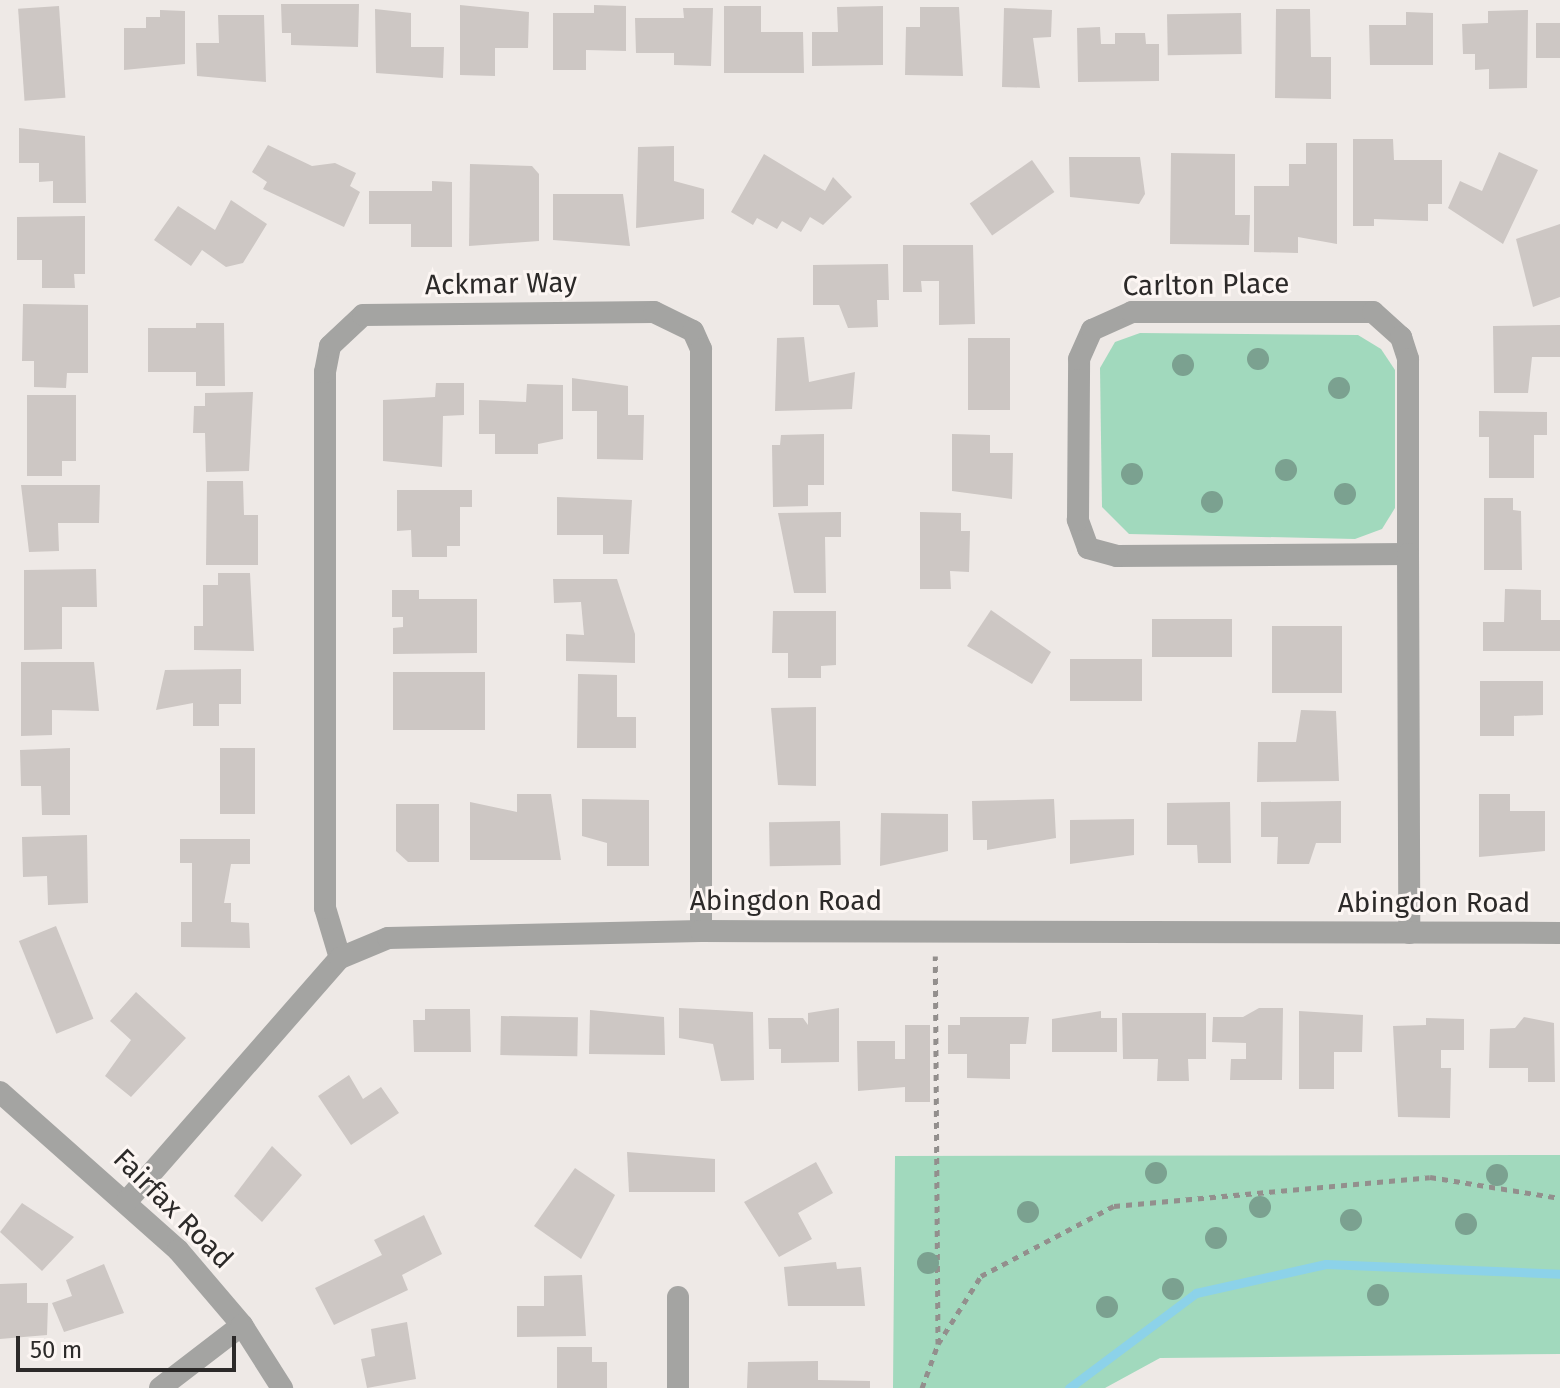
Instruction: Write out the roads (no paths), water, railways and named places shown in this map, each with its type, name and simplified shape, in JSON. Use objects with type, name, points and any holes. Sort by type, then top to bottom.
[{"type":"street","name":"Ackmar Way","points":[[340,958],[325,908],[325,372],[330,346],[363,315],[654,312],[693,331],[701,349],[701,931]]},
{"type":"street","name":"Carlton Place","points":[[1408,554],[1117,556],[1088,548],[1078,520],[1079,359],[1092,330],[1132,312],[1373,312],[1389,320],[1408,359],[1409,933]]},
{"type":"street","name":"Abingdon Road","points":[[340,958],[420,933],[1560,933]]},
{"type":"street","points":[[127,1201],[340,958]]},
{"type":"street","name":"Fairfax Road","points":[[0,1092],[127,1201],[242,1325],[282,1388]]},
{"type":"street","points":[[678,1297],[678,1388]]},
{"type":"street","points":[[160,1388],[242,1325]]},
{"type":"waterway","points":[[1069,1388],[1196,1293],[1326,1264],[1560,1274]]}]
